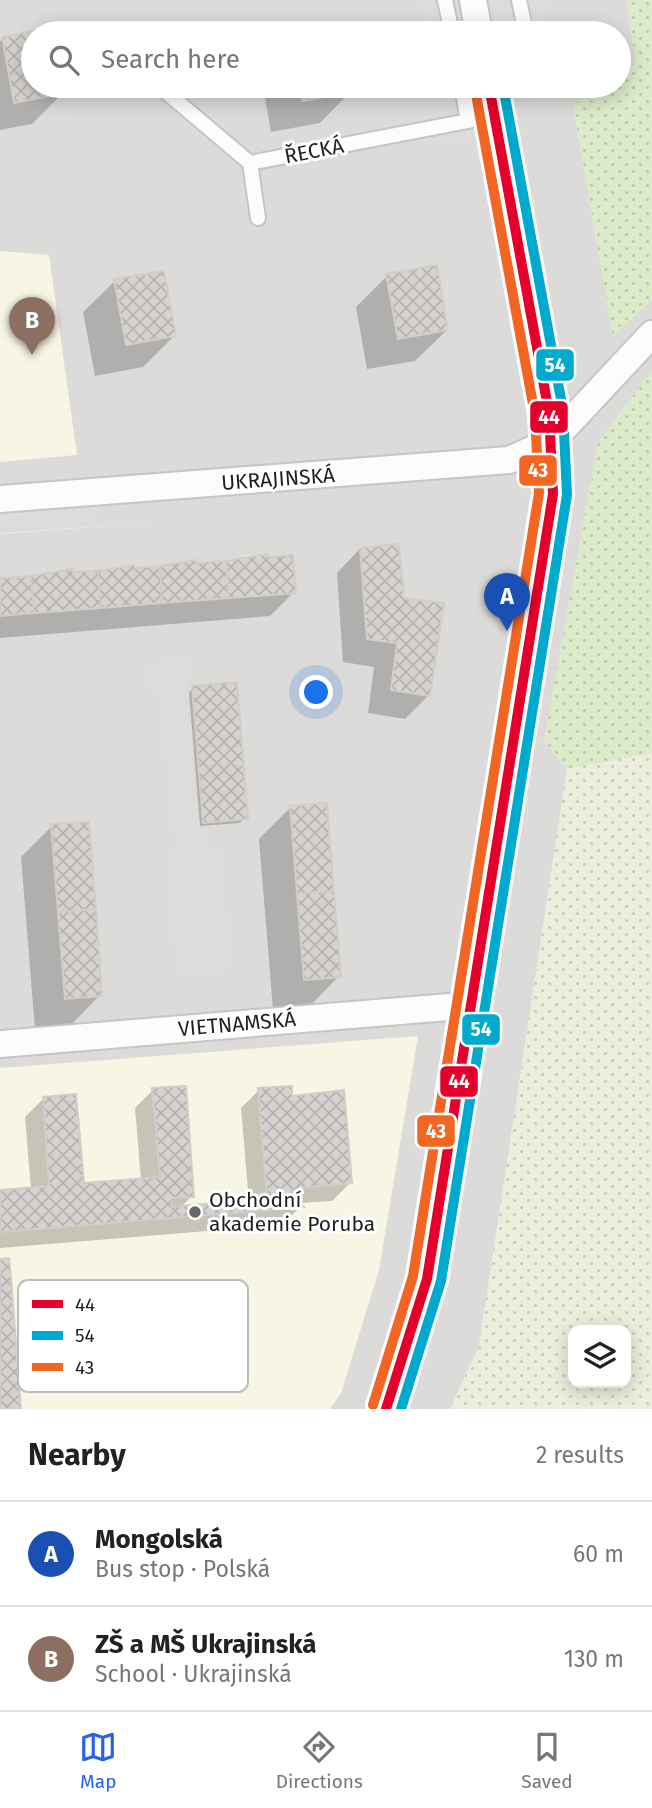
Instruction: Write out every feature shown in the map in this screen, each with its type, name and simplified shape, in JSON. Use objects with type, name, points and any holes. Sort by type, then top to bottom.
[{"type":"street","points":[[473,0],[477,21]]},
{"type":"street","points":[[386,1409],[427,1279],[547,546],[553,494],[552,441],[495,98]]},
{"type":"street","points":[[552,441],[652,334]]},
{"type":"street","name":"UKRAJINSKÁ","points":[[0,499],[509,460],[552,441]]},
{"type":"street","name":"VIETNAMSKÁ","points":[[0,1044],[473,1005]]},
{"type":"lane","points":[[445,0],[449,21]]},
{"type":"lane","points":[[519,0],[523,21]]},
{"type":"lane","points":[[173,98],[250,163],[258,218]]},
{"type":"lane","points":[[463,98],[468,121]]},
{"type":"lane","name":"ŘECKÁ","points":[[250,163],[468,121],[491,98]]},
{"type":"shaded area","points":[[0,0],[626,0],[629,21],[21,21],[21,98],[584,98],[573,105],[613,336],[652,299],[652,370],[598,443],[544,741],[567,769],[479,1346],[450,1409],[0,1409],[0,534],[149,523],[0,533]]},
{"type":"shaded area","points":[[420,0],[545,0],[549,21],[424,21]]},
{"type":"shaded area","points":[[631,32],[636,64],[631,67]]},
{"type":"shaded area","points":[[437,98],[511,98],[519,134],[471,144],[444,140]]},
{"type":"shaded area","points":[[0,251],[49,255],[77,455],[0,462]]},
{"type":"shaded area","points":[[105,504],[96,511],[94,521],[0,529],[0,512]]},
{"type":"shaded area","points":[[188,659],[190,682],[185,685],[185,690],[194,808],[206,848],[220,848],[230,966],[219,971],[188,973],[177,971],[168,855],[183,849],[181,827],[172,828],[163,713],[171,712],[145,685],[144,664]]},
{"type":"shaded area","name":"Obchodní akademie Poruba","points":[[418,1036],[379,1270],[341,1393],[330,1409],[0,1409],[0,1068]]},
{"type":"green space","points":[[626,0],[652,0],[652,299],[613,337],[573,105],[584,98],[631,98],[631,67],[636,64]]},
{"type":"green space","points":[[652,370],[652,753],[567,769],[544,741],[598,443]]},
{"type":"green space","points":[[652,753],[652,1409],[450,1409],[479,1346],[567,769]]},
{"type":"building","points":[[21,34],[21,98],[40,98],[14,103],[2,37]]},
{"type":"building","points":[[437,265],[448,330],[398,339],[386,274]]},
{"type":"building","points":[[164,271],[176,336],[126,345],[114,279]]},
{"type":"building","points":[[399,544],[404,598],[444,603],[430,696],[391,690],[397,643],[367,639],[360,548]]},
{"type":"building","points":[[268,554],[268,557],[293,555],[296,593],[229,598],[226,561]]},
{"type":"building","points":[[196,560],[196,563],[226,561],[229,598],[162,603],[160,566]]},
{"type":"building","points":[[134,565],[135,568],[160,566],[162,603],[101,608],[98,571]]},
{"type":"building","points":[[73,569],[73,572],[98,571],[101,608],[34,613],[31,576]]},
{"type":"building","points":[[0,575],[1,578],[31,576],[34,613],[0,616]]},
{"type":"building","points":[[237,682],[248,819],[203,823],[192,686]]},
{"type":"building","points":[[327,803],[334,891],[297,894],[290,806]]},
{"type":"building","points":[[89,822],[96,909],[58,912],[51,824]]},
{"type":"building","points":[[334,891],[341,977],[304,980],[297,894]]},
{"type":"building","points":[[96,909],[102,996],[65,999],[58,912]]},
{"type":"building","points":[[186,1086],[194,1197],[171,1198],[172,1207],[267,1198],[258,1088],[292,1086],[292,1096],[344,1090],[352,1183],[300,1188],[302,1206],[305,1207],[0,1232],[0,1190],[49,1186],[43,1097],[76,1094],[84,1183],[160,1177],[152,1088]]},
{"type":"building","points":[[9,1258],[21,1409],[0,1409],[0,1259]]},
{"type":"transit line","name":"43","points":[[373,1405],[413,1276],[539,493],[535,415],[477,98]]},
{"type":"transit line","name":"44","points":[[386,1409],[427,1279],[553,494],[549,413],[491,98]]},
{"type":"transit line","name":"54","points":[[401,1409],[441,1281],[567,495],[563,410],[505,98]]},
{"type":"place","name":"ZŠ a MŠ Ukrajinská","points":[[32,355]]},
{"type":"place","name":"Mongolská","points":[[507,631]]},
{"type":"place","name":"Obchodní akademie Poruba","points":[[195,1212]]}]
